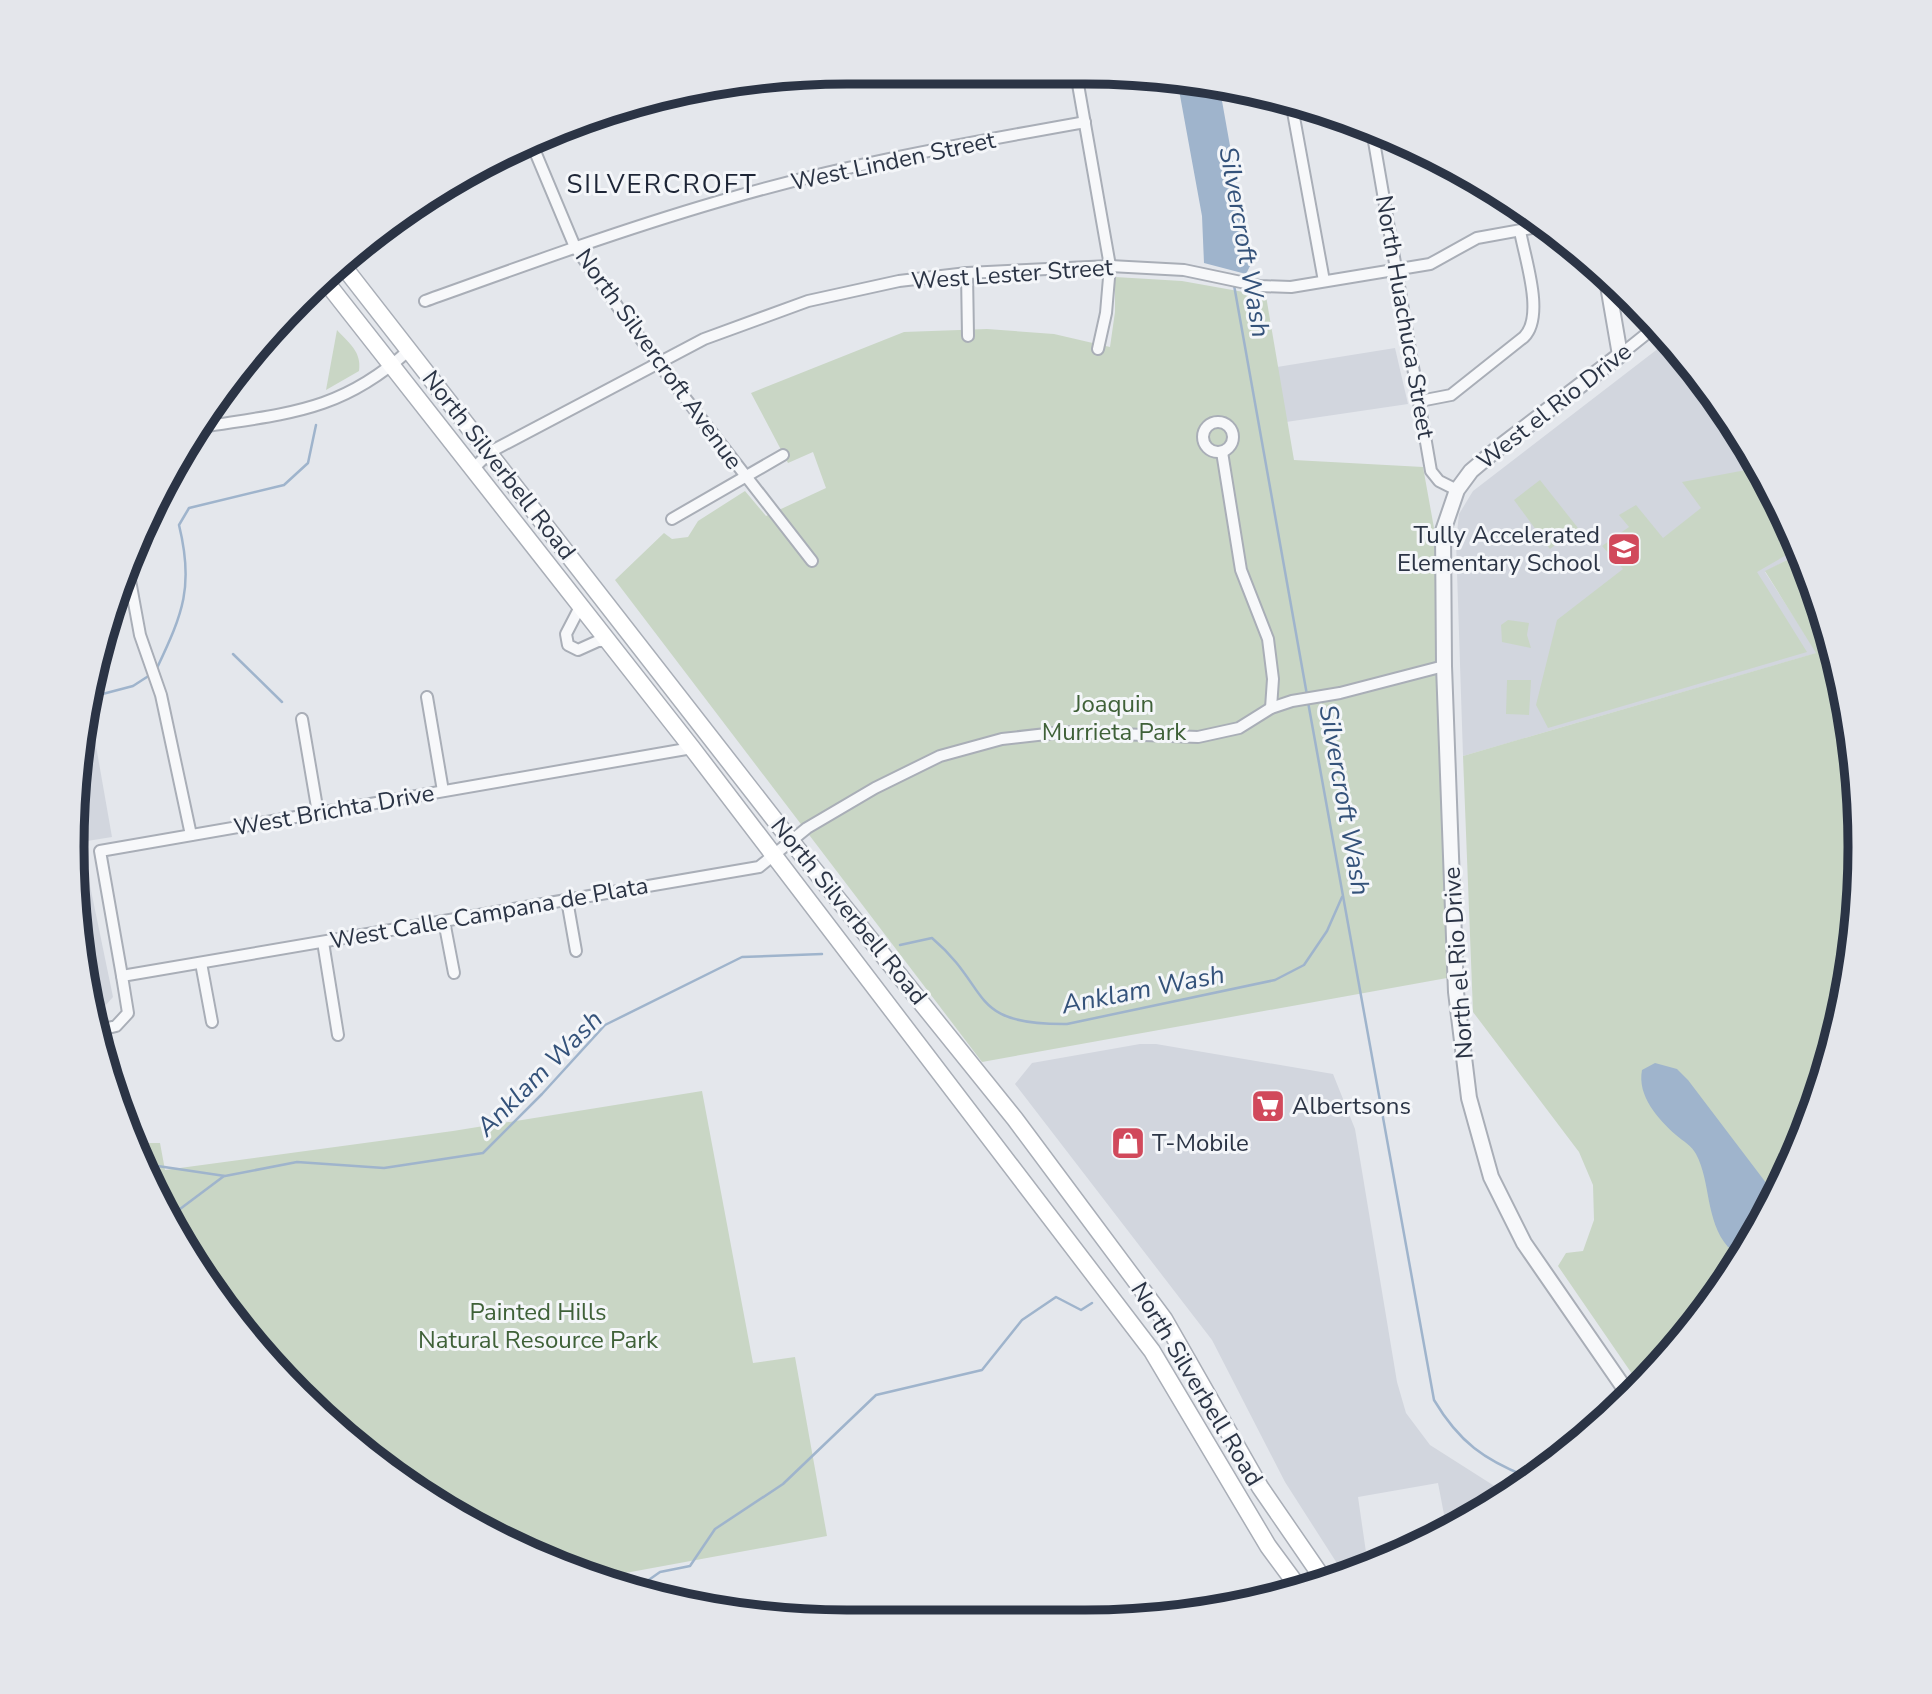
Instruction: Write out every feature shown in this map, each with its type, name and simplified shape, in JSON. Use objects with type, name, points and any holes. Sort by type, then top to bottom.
[{"type":"main road","name":"North Silverbell Road","points":[[347,271],[791,841],[1015,1119],[1164,1319],[1260,1487],[1319,1573]]},
{"type":"main road","name":"North Silverbell Road","points":[[329,286],[692,748],[772,856],[993,1139],[1156,1357],[1268,1546],[1294,1581]]},
{"type":"main road","points":[[692,748],[710,736]]},
{"type":"street","points":[[1078,84],[1110,266],[1106,313],[1098,349]]},
{"type":"street","points":[[1293,113],[1324,281]]},
{"type":"street","name":"West Linden Street","points":[[425,301],[575,247],[718,201],[895,156],[1085,122]]},
{"type":"street","name":"North Huachuca Street","points":[[1374,141],[1431,471],[1439,481],[1457,490]]},
{"type":"street","name":"North Silvercroft Avenue","points":[[535,151],[575,247],[658,363],[812,561]]},
{"type":"street","name":"West Lester Street","points":[[472,470],[490,452],[704,339],[808,301],[899,281],[967,272],[1110,266],[1184,270],[1248,283],[1291,287],[1430,264],[1477,238],[1531,229]]},
{"type":"street","points":[[1420,401],[1451,395],[1524,337],[1532,327],[1534,310],[1520,231]]},
{"type":"street","points":[[967,272],[968,337]]},
{"type":"street","points":[[1609,292],[1620,355]]},
{"type":"street","name":"West el Rio Drive","points":[[1457,490],[1471,471],[1497,449],[1649,333]]},
{"type":"street","points":[[212,424],[307,410],[346,396],[391,367],[408,351]]},
{"type":"street","points":[[1222,452],[1241,569],[1268,639],[1273,679],[1271,708]]},
{"type":"street","points":[[672,519],[783,455]]},
{"type":"street","name":"North el Rio Drive","points":[[1457,490],[1443,531],[1444,667],[1456,992],[1469,1098],[1491,1177],[1524,1243],[1624,1388]]},
{"type":"street","points":[[131,584],[140,635],[165,709],[191,835]]},
{"type":"street","points":[[581,605],[566,634],[568,645],[578,650],[598,641],[610,642]]},
{"type":"street","name":"West Calle Campana de Plata","points":[[122,976],[759,867],[807,828],[875,788],[952,753],[1002,739],[1064,732],[1198,737],[1239,728],[1271,708],[1292,701],[1444,667]]},
{"type":"street","points":[[427,697],[443,791]]},
{"type":"street","points":[[152,711],[165,709]]},
{"type":"street","points":[[302,719],[318,813]]},
{"type":"street","name":"West Brichta Drive","points":[[122,976],[100,851],[692,748]]},
{"type":"street","points":[[566,900],[576,951]]},
{"type":"street","points":[[444,921],[454,973]]},
{"type":"street","points":[[323,942],[338,1035]]},
{"type":"street","points":[[201,963],[212,1022]]},
{"type":"street","points":[[106,1028],[116,1026],[128,1013],[122,976]]},
{"type":"shaded area","name":"Tully Accelerated Elementary School","points":[[1661,346],[1719,423],[1769,510],[1791,558],[1765,572],[1817,653],[1463,756],[1456,541],[1459,514],[1473,491]]},
{"type":"shaded area","points":[[1395,348],[1408,404],[1286,422],[1277,367]]},
{"type":"shaded area","points":[[94,732],[112,837],[84,841]]},
{"type":"shaded area","points":[[84,859],[113,997],[102,1009],[91,947]]},
{"type":"shaded area","points":[[1140,1044],[1156,1044],[1333,1074],[1355,1129],[1397,1382],[1406,1413],[1430,1445],[1498,1488],[1445,1519],[1438,1483],[1358,1497],[1367,1556],[1339,1567],[1285,1482],[1212,1340],[1015,1084],[1032,1063]]},
{"type":"green space","name":"Joaquin Murrieta Park","points":[[1115,277],[1182,281],[1266,296],[1294,460],[1423,467],[1434,528],[1447,978],[982,1062],[615,580],[664,533],[672,539],[688,537],[698,521],[745,491],[766,516],[826,488],[813,452],[788,463],[751,393],[904,332],[987,329],[1054,334],[1110,347],[1115,312]]},
{"type":"green space","points":[[337,330],[357,353],[359,371],[326,390]]},
{"type":"green space","points":[[1746,466],[1788,554],[1757,572],[1807,652],[1548,728],[1536,705],[1557,620],[1623,569],[1602,546],[1629,527],[1619,515],[1636,505],[1663,538],[1701,508],[1682,482],[1746,470]]},
{"type":"green space","points":[[1540,480],[1578,528],[1550,549],[1514,500]]},
{"type":"green space","points":[[1791,558],[1808,602],[1833,698],[1841,747],[1848,847],[1841,947],[1833,996],[1808,1092],[1769,1184],[1719,1271],[1659,1350],[1634,1377],[1558,1266],[1566,1253],[1583,1251],[1594,1220],[1593,1185],[1579,1152],[1473,1012],[1463,756],[1816,653],[1765,571]]},
{"type":"green space","points":[[1508,620],[1529,623],[1527,635],[1531,648],[1502,642],[1501,625]]},
{"type":"green space","points":[[1507,680],[1531,680],[1529,715],[1506,714]]},
{"type":"green space","name":"Painted Hills Natural Resource Park","points":[[702,1091],[753,1363],[795,1357],[827,1536],[617,1574],[555,1552],[465,1508],[423,1481],[344,1421],[307,1387],[273,1350],[213,1271],[186,1228],[144,1143],[160,1143],[165,1170],[453,1131]]},
{"type":"water","points":[[1179,90],[1221,97],[1251,264],[1246,274],[1204,263],[1202,216]]},
{"type":"water","points":[[1655,1063],[1677,1069],[1768,1186],[1734,1248],[1728,1247],[1715,1225],[1696,1154],[1662,1122],[1650,1106],[1641,1080],[1642,1070]]},
{"type":"waterway","name":"Silvercroft Wash","points":[[1234,285],[1307,695]]},
{"type":"waterway","points":[[157,668],[174,631],[183,599],[186,565],[179,525],[189,508],[284,485],[308,463],[316,425]]},
{"type":"waterway","points":[[233,654],[282,702]]},
{"type":"waterway","points":[[100,695],[133,686],[150,675]]},
{"type":"waterway","name":"Silvercroft Wash","points":[[1308,702],[1434,1400],[1443,1415],[1474,1448],[1520,1473]]},
{"type":"waterway","name":"Anklam Wash","points":[[900,945],[932,938],[951,957],[984,1001],[996,1011],[1035,1023],[1067,1024],[1275,980],[1304,965],[1327,931],[1342,897]]},
{"type":"waterway","name":"Anklam Wash","points":[[154,1166],[225,1176],[297,1162],[384,1168],[483,1153],[605,1025],[742,957],[822,954]]},
{"type":"waterway","points":[[177,1211],[224,1176]]},
{"type":"waterway","points":[[645,1583],[660,1572],[690,1566],[715,1529],[783,1484],[876,1395],[982,1370],[1022,1320],[1056,1297],[1081,1310],[1092,1303]]},
{"type":"place","name":"Tully Accelerated Elementary School","points":[[1624,549]]},
{"type":"place","name":"Albertsons","points":[[1268,1106]]},
{"type":"place","name":"T-Mobile","points":[[1128,1143]]},
{"type":"district","name":"SILVERCROFT","points":[[662,184]]}]
